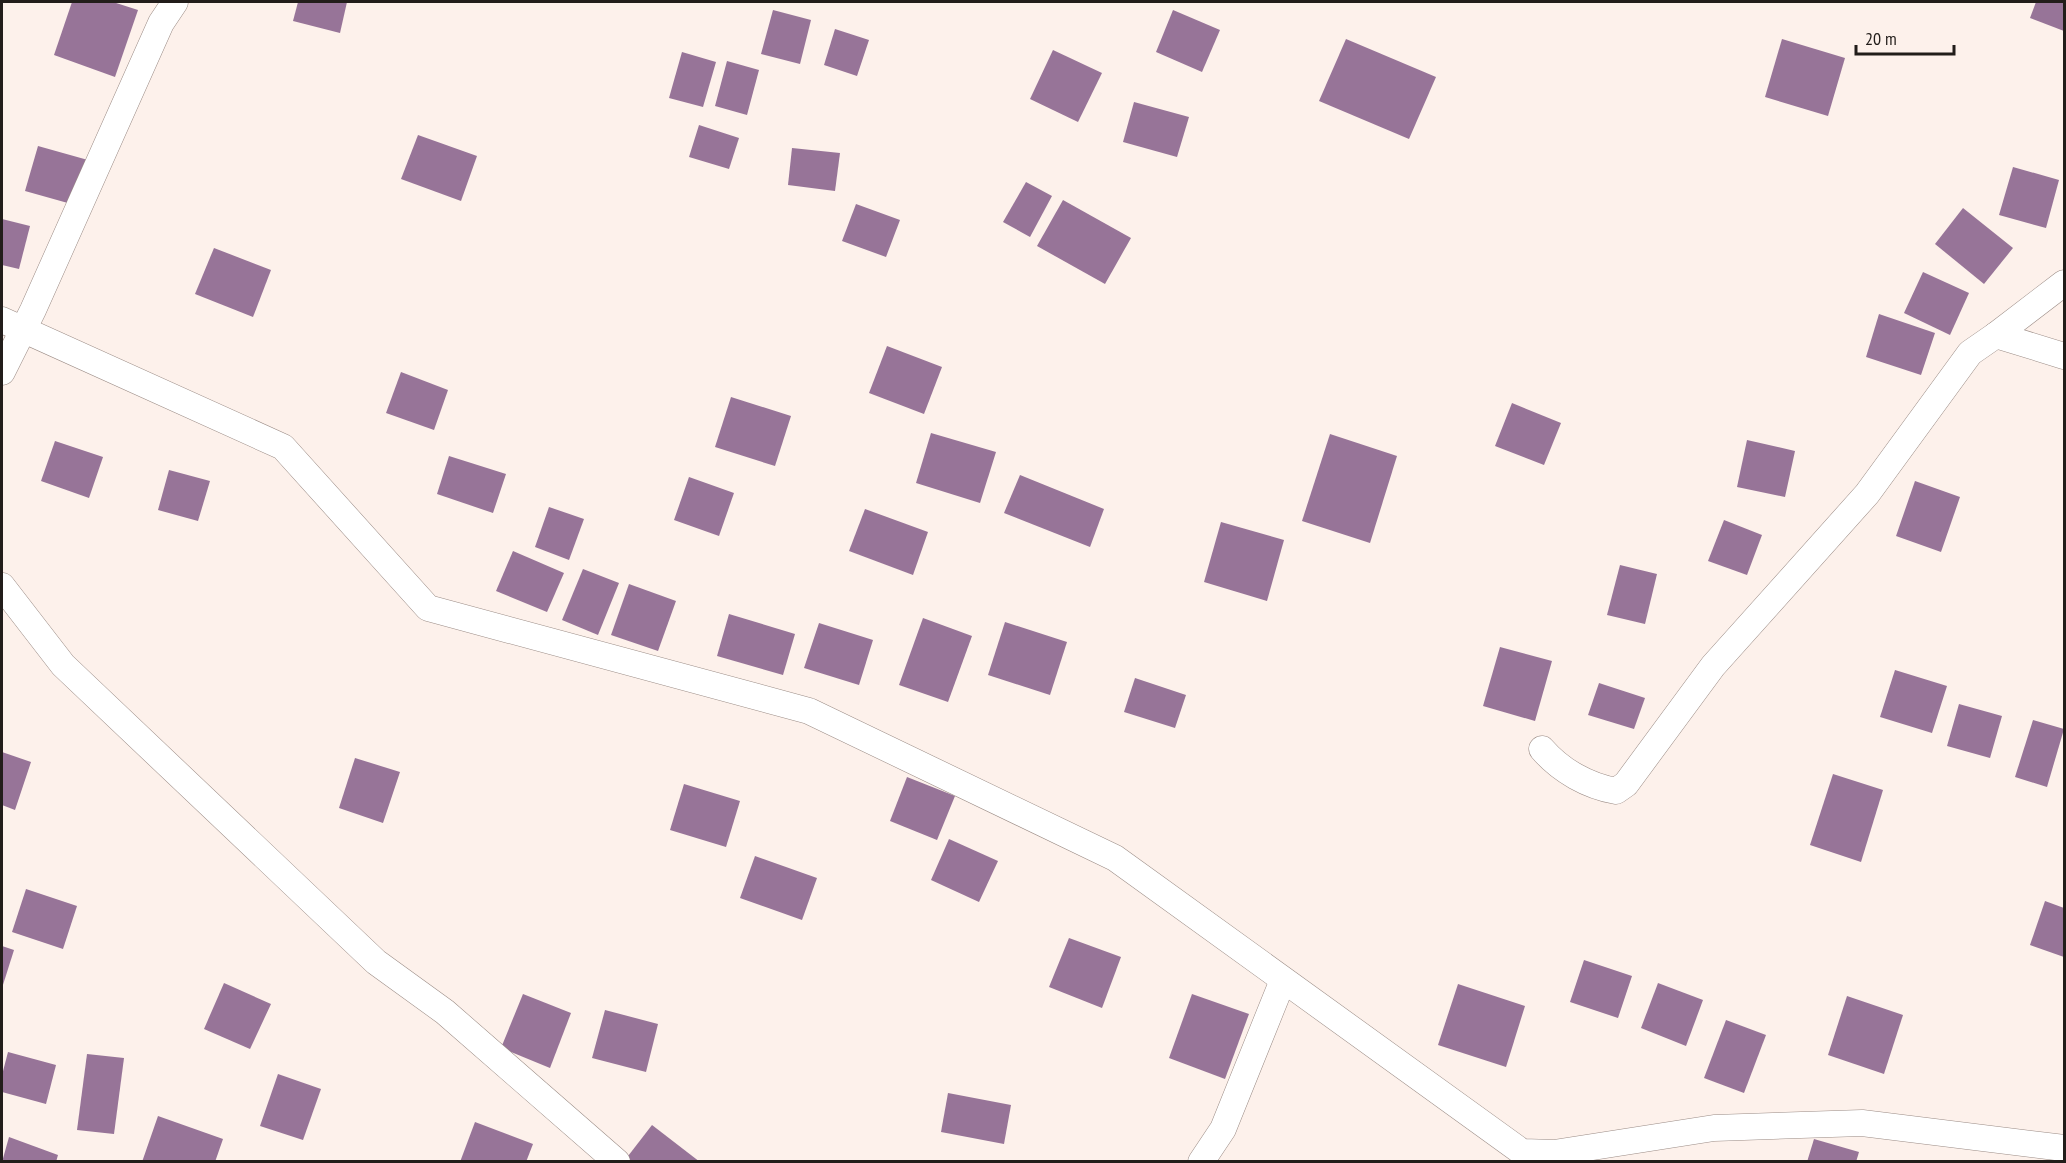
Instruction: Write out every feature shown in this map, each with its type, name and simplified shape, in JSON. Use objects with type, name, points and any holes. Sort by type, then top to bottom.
[{"type":"street","points":[[2,372],[12,324],[161,23],[175,2]]},
{"type":"street","points":[[1542,749],[1571,774],[1601,789],[1616,791],[1626,784],[1713,666],[1867,494],[1970,353],[2064,283]]},
{"type":"street","points":[[12,324],[283,447],[428,608],[809,711],[1114,858],[1522,1152],[1553,1157],[1714,1128],[1862,1123],[2064,1148]]},
{"type":"street","points":[[1996,334],[2064,356]]},
{"type":"street","points":[[2,586],[63,665],[376,962],[445,1012],[617,1161]]},
{"type":"street","points":[[1201,1161],[1223,1129],[1283,980]]},
{"type":"building","points":[[72,2],[113,2],[138,10],[115,77],[54,55]]},
{"type":"building","points":[[298,2],[347,2],[340,33],[293,21]]},
{"type":"building","points":[[2036,2],[2064,2],[2064,31],[2030,18]]},
{"type":"building","points":[[773,10],[811,20],[800,64],[761,54]]},
{"type":"building","points":[[1173,10],[1220,30],[1202,72],[1156,52]]},
{"type":"building","points":[[835,29],[869,40],[857,76],[824,65]]},
{"type":"building","points":[[1346,39],[1436,77],[1409,139],[1319,101]]},
{"type":"building","points":[[1782,39],[1845,58],[1828,116],[1765,97]]},
{"type":"building","points":[[1053,50],[1102,73],[1078,122],[1030,99]]},
{"type":"building","points":[[682,52],[716,62],[703,107],[669,98]]},
{"type":"building","points":[[727,61],[759,70],[747,115],[715,106]]},
{"type":"building","points":[[1134,102],[1189,117],[1177,157],[1123,142]]},
{"type":"building","points":[[699,125],[739,138],[729,169],[689,157]]},
{"type":"building","points":[[418,135],[477,156],[461,201],[401,179]]},
{"type":"building","points":[[38,146],[95,162],[82,207],[25,191]]},
{"type":"building","points":[[792,148],[840,153],[835,191],[788,185]]},
{"type":"building","points":[[2013,167],[2059,180],[2046,228],[1999,215]]},
{"type":"building","points":[[1026,182],[1052,196],[1030,237],[1003,222]]},
{"type":"building","points":[[1063,200],[1131,238],[1105,284],[1037,246]]},
{"type":"building","points":[[856,204],[900,220],[886,257],[842,241]]},
{"type":"building","points":[[1963,208],[2013,248],[1984,284],[1935,244]]},
{"type":"building","points":[[2,219],[30,226],[19,269],[2,265]]},
{"type":"building","points":[[214,248],[271,270],[253,317],[195,294]]},
{"type":"building","points":[[1923,272],[1969,293],[1950,335],[1904,313]]},
{"type":"building","points":[[1879,314],[1935,333],[1921,375],[1866,357]]},
{"type":"building","points":[[887,346],[942,367],[924,414],[869,393]]},
{"type":"building","points":[[401,372],[448,390],[434,430],[386,413]]},
{"type":"building","points":[[731,397],[791,416],[775,466],[715,447]]},
{"type":"building","points":[[1512,403],[1561,423],[1544,465],[1495,446]]},
{"type":"building","points":[[931,433],[996,452],[980,503],[916,483]]},
{"type":"building","points":[[1330,434],[1397,456],[1370,543],[1302,521]]},
{"type":"building","points":[[1747,440],[1795,451],[1785,497],[1737,487]]},
{"type":"building","points":[[55,441],[103,457],[89,498],[41,481]]},
{"type":"building","points":[[449,456],[506,474],[493,513],[437,494]]},
{"type":"building","points":[[169,470],[210,481],[198,521],[158,510]]},
{"type":"building","points":[[1020,475],[1104,509],[1090,547],[1004,513]]},
{"type":"building","points":[[689,477],[734,493],[719,536],[674,520]]},
{"type":"building","points":[[1915,481],[1960,497],[1941,552],[1896,536]]},
{"type":"building","points":[[549,507],[584,519],[569,560],[535,547]]},
{"type":"building","points":[[865,509],[928,532],[913,575],[849,551]]},
{"type":"building","points":[[1724,520],[1762,535],[1747,575],[1708,561]]},
{"type":"building","points":[[1221,522],[1284,540],[1267,601],[1204,582]]},
{"type":"building","points":[[513,551],[564,573],[547,612],[496,591]]},
{"type":"building","points":[[1620,565],[1657,574],[1645,624],[1607,615]]},
{"type":"building","points":[[583,569],[619,583],[598,635],[562,620]]},
{"type":"building","points":[[629,584],[676,601],[658,651],[611,635]]},
{"type":"building","points":[[729,614],[795,634],[783,675],[717,656]]},
{"type":"building","points":[[923,618],[972,636],[948,702],[899,685]]},
{"type":"building","points":[[1005,622],[1067,642],[1050,695],[988,675]]},
{"type":"building","points":[[819,623],[873,640],[859,685],[804,668]]},
{"type":"building","points":[[1500,647],[1552,661],[1535,721],[1483,706]]},
{"type":"building","points":[[1895,670],[1947,686],[1932,733],[1880,717]]},
{"type":"building","points":[[1135,678],[1186,695],[1175,728],[1124,712]]},
{"type":"building","points":[[1599,683],[1645,698],[1634,729],[1588,715]]},
{"type":"building","points":[[1959,704],[2002,716],[1990,758],[1947,746]]},
{"type":"building","points":[[2033,720],[2064,729],[2047,787],[2015,777]]},
{"type":"building","points":[[2,752],[31,762],[15,810],[2,805]]},
{"type":"building","points":[[355,758],[400,772],[383,823],[339,808]]},
{"type":"building","points":[[1833,774],[1883,790],[1861,862],[1810,845]]},
{"type":"building","points":[[907,777],[955,796],[937,840],[890,821]]},
{"type":"building","points":[[684,784],[740,801],[726,847],[670,830]]},
{"type":"building","points":[[949,839],[998,861],[979,902],[931,880]]},
{"type":"building","points":[[755,856],[817,878],[802,920],[740,898]]},
{"type":"building","points":[[26,889],[77,906],[63,949],[12,932]]},
{"type":"building","points":[[2045,901],[2064,908],[2064,957],[2030,945]]},
{"type":"building","points":[[1069,938],[1121,957],[1102,1008],[1049,987]]},
{"type":"building","points":[[2,946],[14,950],[2,988]]},
{"type":"building","points":[[1584,960],[1632,976],[1618,1018],[1570,1002]]},
{"type":"building","points":[[224,983],[271,1004],[250,1049],[204,1029]]},
{"type":"building","points":[[1658,983],[1703,1000],[1686,1046],[1641,1028]]},
{"type":"building","points":[[1458,984],[1525,1006],[1506,1067],[1438,1045]]},
{"type":"building","points":[[523,994],[571,1013],[550,1068],[501,1048]]},
{"type":"building","points":[[1192,994],[1249,1014],[1225,1079],[1169,1058]]},
{"type":"building","points":[[1847,996],[1903,1015],[1884,1074],[1828,1055]]},
{"type":"building","points":[[605,1010],[658,1024],[646,1072],[592,1058]]},
{"type":"building","points":[[1726,1020],[1766,1035],[1744,1093],[1704,1078]]},
{"type":"building","points":[[8,1052],[56,1065],[46,1104],[2,1092],[2,1075]]},
{"type":"building","points":[[87,1054],[124,1058],[114,1134],[77,1130]]},
{"type":"building","points":[[278,1074],[321,1089],[303,1140],[260,1126]]},
{"type":"building","points":[[948,1093],[1011,1105],[1004,1144],[941,1132]]},
{"type":"building","points":[[158,1116],[223,1139],[215,1162],[142,1162]]},
{"type":"building","points":[[475,1122],[533,1144],[526,1162],[460,1162]]},
{"type":"building","points":[[652,1125],[700,1162],[625,1160]]},
{"type":"building","points":[[9,1137],[58,1155],[56,1162],[2,1162]]},
{"type":"building","points":[[1814,1139],[1859,1152],[1856,1162],[1807,1162]]}]
